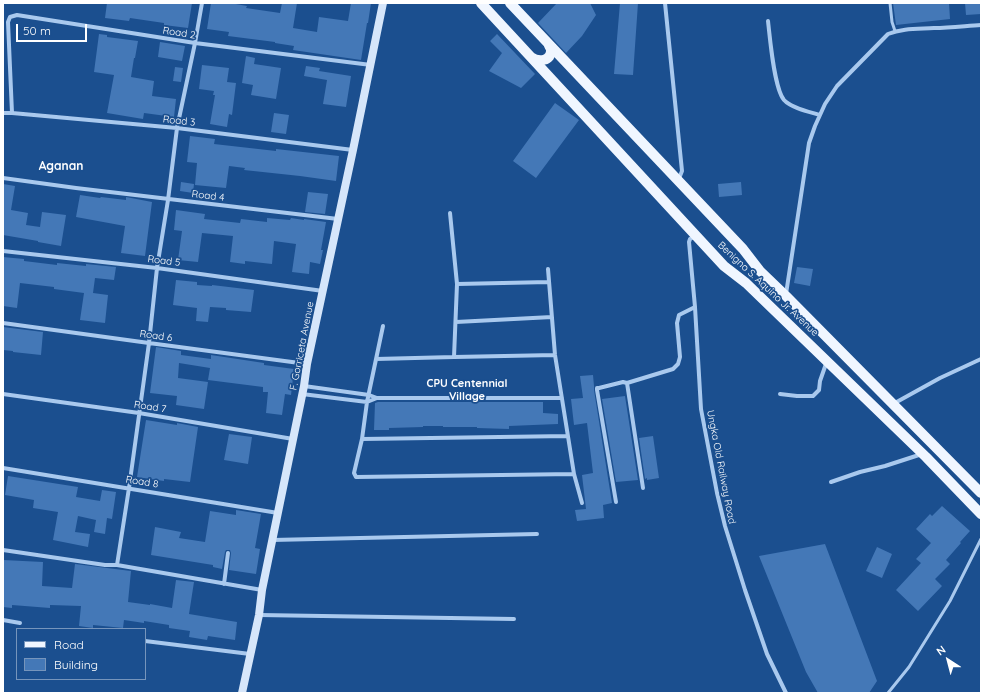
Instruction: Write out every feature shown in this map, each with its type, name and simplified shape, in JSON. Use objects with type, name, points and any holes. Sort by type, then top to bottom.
[{"type":"main road","name":"F. Gorriceta Avenue","points":[[242,693],[259,615],[262,590],[307,364],[339,219],[383,3]]},
{"type":"main road","name":"Benigno S. Aquino Jr. Avenue","points":[[481,3],[724,266],[746,283],[827,361],[981,514]]},
{"type":"main road","name":"Benigno S. Aquino Jr. Avenue","points":[[510,3],[743,249],[760,271],[981,493]]},
{"type":"main road","points":[[531,57],[538,60],[548,58],[551,49],[548,43]]},
{"type":"main road","points":[[773,310],[786,296]]},
{"type":"main road","points":[[924,456],[936,448]]},
{"type":"street","points":[[117,565],[140,413],[157,268],[168,200],[177,128],[202,3]]},
{"type":"street","points":[[665,3],[682,171],[677,179]]},
{"type":"street","name":"Road 2","points":[[12,113],[8,22],[10,17],[17,15],[195,43],[371,65]]},
{"type":"street","points":[[768,21],[778,86],[783,99],[789,104],[802,110],[820,115]]},
{"type":"street","points":[[786,296],[809,142],[825,104],[837,86],[888,34],[895,31],[917,28],[981,25]]},
{"type":"street","name":"Road 3","points":[[3,113],[177,128],[353,150]]},
{"type":"street","name":"Road 4","points":[[3,178],[168,200],[339,219]]},
{"type":"street","points":[[450,212],[457,284],[454,357]]},
{"type":"street","name":"Ungka Old Railway Road","points":[[695,236],[690,239],[689,242],[695,307],[701,409],[724,526],[767,654],[786,693]]},
{"type":"street","name":"Road 5","points":[[3,251],[157,268],[323,291]]},
{"type":"street","points":[[548,269],[555,355],[574,474],[582,503]]},
{"type":"street","points":[[457,284],[549,282]]},
{"type":"street","points":[[616,502],[597,388],[622,382],[628,383],[673,369],[678,364],[680,357],[677,323],[679,315],[695,307]]},
{"type":"street","points":[[456,322],[552,317]]},
{"type":"street","name":"Road 6","points":[[3,323],[307,364]]},
{"type":"street","points":[[382,326],[367,402],[362,439],[354,473],[356,477],[574,474]]},
{"type":"street","points":[[376,360],[555,355]]},
{"type":"street","points":[[893,404],[940,378],[981,359]]},
{"type":"street","points":[[780,394],[813,396],[820,390],[820,381],[827,361]]},
{"type":"street","points":[[628,383],[643,488]]},
{"type":"street","points":[[303,390],[369,395],[377,398],[562,398]]},
{"type":"street","points":[[303,390],[367,402],[377,398]]},
{"type":"street","name":"Road 7","points":[[3,394],[140,413],[293,439]]},
{"type":"street","points":[[362,439],[568,436]]},
{"type":"street","points":[[831,482],[860,472],[924,456]]},
{"type":"street","name":"Road 8","points":[[3,468],[278,513]]},
{"type":"street","points":[[272,540],[537,534]]},
{"type":"street","points":[[3,550],[105,565],[117,565],[262,590]]},
{"type":"street","points":[[224,584],[228,553]]},
{"type":"street","points":[[259,615],[514,619]]},
{"type":"street","points":[[3,620],[20,623]]},
{"type":"street","points":[[146,641],[251,654]]},
{"type":"lane","points":[[890,3],[892,22],[895,31]]},
{"type":"lane","points":[[888,693],[909,667],[950,601],[981,539]]},
{"type":"building","points":[[107,3],[192,3],[188,28],[130,18],[129,21],[105,18]]},
{"type":"building","points":[[211,3],[230,3],[247,6],[246,8],[280,13],[282,3],[297,3],[293,28],[317,32],[319,17],[348,21],[351,3],[371,3],[361,60],[293,50],[294,46],[228,36],[229,32],[207,29]]},
{"type":"building","points":[[557,3],[590,3],[596,15],[582,36],[566,53],[538,23]]},
{"type":"building","points":[[620,3],[638,3],[633,75],[614,74]]},
{"type":"building","points":[[893,3],[949,3],[950,19],[896,25]]},
{"type":"building","points":[[965,3],[981,3],[981,14],[966,15]]},
{"type":"building","points":[[99,34],[107,35],[107,37],[138,41],[131,77],[154,81],[152,96],[176,99],[174,117],[144,113],[143,119],[107,113],[114,75],[94,72]]},
{"type":"building","points":[[497,34],[535,74],[521,88],[489,71],[502,53],[490,41]]},
{"type":"building","points":[[160,42],[185,46],[182,61],[158,57]]},
{"type":"building","points":[[246,56],[255,58],[254,64],[281,68],[276,99],[251,95],[253,85],[242,83]]},
{"type":"building","points":[[202,65],[229,68],[227,82],[236,83],[232,115],[229,114],[227,127],[210,124],[215,95],[213,95],[214,91],[199,89]]},
{"type":"building","points":[[306,66],[320,68],[319,71],[351,76],[346,107],[323,104],[327,80],[304,76]]},
{"type":"building","points":[[175,67],[183,68],[181,82],[173,81]]},
{"type":"building","points":[[555,103],[579,120],[536,178],[513,161]]},
{"type":"building","points":[[274,113],[289,115],[286,134],[271,132]]},
{"type":"building","points":[[190,136],[215,139],[214,144],[339,156],[336,181],[244,170],[245,168],[229,166],[226,188],[195,185],[197,163],[187,162]]},
{"type":"building","points":[[181,182],[194,184],[193,193],[180,191]]},
{"type":"building","points":[[741,182],[742,195],[719,197],[718,184]]},
{"type":"building","points":[[3,184],[15,186],[11,210],[28,213],[26,225],[40,227],[42,212],[66,215],[61,246],[3,235]]},
{"type":"building","points":[[308,192],[328,194],[325,214],[305,212]]},
{"type":"building","points":[[80,195],[126,200],[126,197],[152,202],[145,256],[121,253],[125,226],[76,217]]},
{"type":"building","points":[[176,210],[205,214],[204,219],[240,223],[241,219],[267,222],[267,218],[290,220],[291,218],[326,222],[320,264],[310,262],[309,274],[292,272],[296,244],[274,241],[272,264],[245,261],[245,264],[230,262],[233,236],[202,233],[198,262],[178,260],[182,231],[174,230]]},
{"type":"building","points":[[3,257],[57,265],[57,263],[116,267],[114,280],[95,278],[93,293],[108,295],[105,323],[80,320],[84,293],[54,289],[54,287],[20,283],[17,308],[3,306]]},
{"type":"building","points":[[797,267],[813,269],[810,286],[794,283]]},
{"type":"building","points":[[176,280],[197,282],[197,285],[212,285],[254,290],[251,312],[210,307],[208,322],[196,321],[197,308],[173,305]]},
{"type":"building","points":[[3,327],[43,332],[41,355],[3,350]]},
{"type":"building","points":[[156,347],[181,351],[181,355],[211,359],[211,355],[294,369],[291,395],[285,394],[282,415],[266,413],[268,392],[263,392],[263,387],[208,380],[210,368],[179,363],[178,378],[208,382],[204,409],[176,405],[177,396],[150,393]]},
{"type":"building","points":[[593,375],[594,390],[612,503],[603,505],[604,518],[577,521],[575,510],[586,509],[582,475],[593,473],[587,423],[574,425],[571,399],[583,398],[580,376]]},
{"type":"building","points":[[625,396],[638,480],[616,482],[602,399]]},
{"type":"building","points":[[543,402],[543,413],[558,414],[558,424],[509,426],[509,429],[423,426],[389,428],[389,430],[374,430],[375,403]]},
{"type":"building","points":[[146,420],[198,427],[190,482],[164,479],[164,481],[137,477]]},
{"type":"building","points":[[229,434],[252,437],[248,464],[224,460]]},
{"type":"building","points":[[653,436],[659,478],[647,480],[647,478],[645,479],[639,438]]},
{"type":"building","points":[[8,476],[78,487],[76,497],[100,501],[102,490],[116,492],[112,519],[107,518],[105,534],[94,532],[96,520],[78,516],[75,532],[90,534],[88,547],[53,540],[58,512],[33,508],[34,500],[5,495]]},
{"type":"building","points":[[942,506],[970,531],[946,560],[950,564],[935,579],[942,586],[918,611],[896,590],[921,563],[916,559],[931,543],[916,529],[930,514],[932,516]]},
{"type":"building","points":[[236,510],[261,514],[255,548],[260,549],[256,574],[229,570],[230,550],[226,550],[225,552],[222,569],[213,567],[213,565],[151,555],[155,527],[181,532],[179,538],[205,542],[210,511],[236,515]]},
{"type":"building","points":[[825,544],[877,681],[869,693],[818,693],[806,672],[759,556]]},
{"type":"building","points":[[877,547],[892,554],[882,578],[866,571]]},
{"type":"building","points":[[3,560],[43,562],[42,586],[72,588],[75,564],[131,571],[128,602],[172,608],[176,580],[194,582],[189,614],[237,622],[235,640],[208,636],[207,640],[189,637],[190,631],[169,628],[169,625],[144,621],[144,623],[124,620],[123,628],[93,625],[93,628],[79,626],[81,606],[50,605],[50,608],[12,605],[12,608],[3,607]]},
{"type":"district","name":"Aganan","points":[[61,166]]},
{"type":"district","name":"CPU Centennial Village","points":[[467,390]]}]
